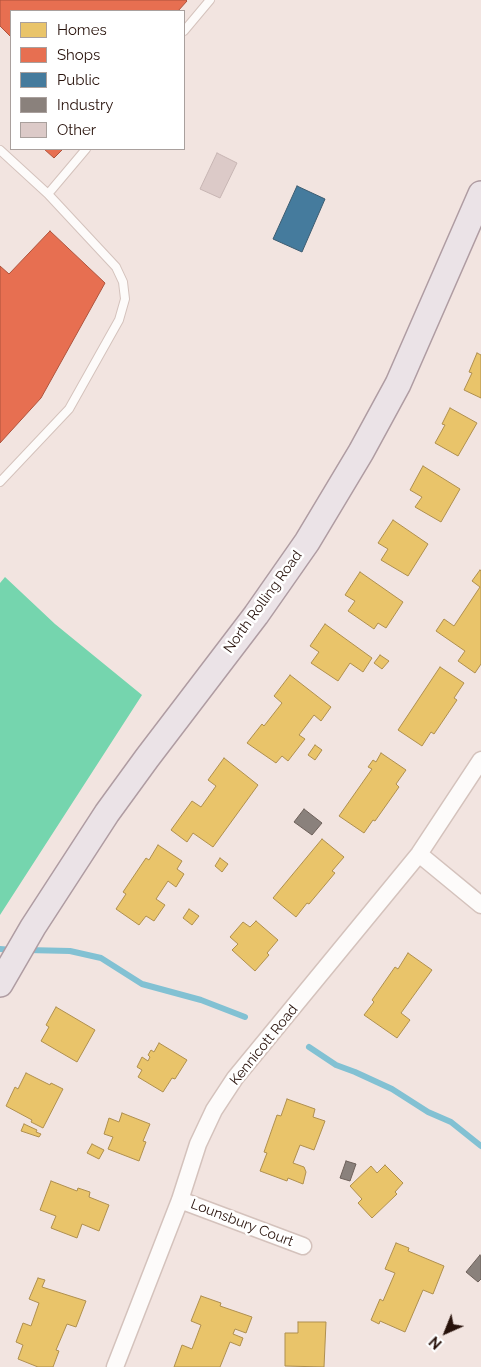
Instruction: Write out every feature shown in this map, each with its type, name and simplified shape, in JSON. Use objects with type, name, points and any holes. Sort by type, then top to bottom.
[{"type":"main road","name":"North Rolling Road","points":[[3,978],[29,932],[107,813],[256,615],[307,542],[361,452],[398,384],[481,194]]},
{"type":"street","name":"Kennicott Road","points":[[115,1367],[180,1200],[198,1144],[214,1110],[235,1078],[419,854],[481,760]]},
{"type":"street","points":[[419,854],[481,905]]},
{"type":"street","name":"Lounsbury Court","points":[[180,1200],[304,1246]]},
{"type":"lane","points":[[185,30],[210,0]]},
{"type":"lane","points":[[0,150],[48,194],[116,267],[124,282],[125,299],[118,320],[69,409],[0,482]]},
{"type":"lane","points":[[48,194],[85,150]]},
{"type":"green space","points":[[5,577],[55,624],[142,695],[0,915],[0,583]]},
{"type":"building: Homes","points":[[477,353],[481,355],[481,398],[464,390],[472,373],[469,372]]},
{"type":"building: Homes","points":[[450,408],[477,423],[458,456],[435,443],[445,425],[442,424]]},
{"type":"building: Homes","points":[[423,466],[460,489],[441,522],[415,507],[422,497],[410,490]]},
{"type":"building: Homes","points":[[393,520],[428,544],[408,576],[381,560],[388,549],[378,543]]},
{"type":"building: Homes","points":[[480,570],[481,664],[475,673],[458,661],[465,651],[436,631],[444,619],[454,626],[480,587],[472,581]]},
{"type":"building: Homes","points":[[360,572],[403,602],[386,628],[378,623],[374,629],[348,611],[355,601],[345,595]]},
{"type":"building: Homes","points":[[325,624],[372,658],[363,672],[350,663],[338,681],[311,663],[319,652],[310,646]]},
{"type":"building: Homes","points":[[380,655],[389,661],[382,669],[374,663]]},
{"type":"building: Homes","points":[[440,667],[464,683],[454,698],[457,700],[434,734],[431,732],[422,746],[398,730]]},
{"type":"building: Homes","points":[[290,675],[331,707],[321,721],[314,715],[299,735],[305,739],[288,761],[282,756],[276,763],[247,743],[262,724],[264,726],[282,703],[274,696]]},
{"type":"building: Homes","points":[[315,745],[322,750],[315,760],[308,755]]},
{"type":"building: Homes","points":[[381,753],[406,770],[396,784],[399,787],[364,833],[339,816],[372,769],[368,767],[373,760],[376,762]]},
{"type":"building: Homes","points":[[224,758],[258,785],[213,847],[193,833],[187,842],[171,830],[192,801],[201,807],[216,786],[208,780]]},
{"type":"building: Homes","points":[[322,839],[344,857],[332,871],[335,873],[296,917],[273,898]]},
{"type":"building: Homes","points":[[158,845],[182,861],[177,869],[184,874],[176,887],[168,881],[156,899],[165,905],[154,921],[146,916],[139,925],[116,909],[126,894],[123,892],[146,858],[149,860]]},
{"type":"building: Homes","points":[[220,858],[228,864],[222,872],[215,866]]},
{"type":"building: Homes","points":[[189,909],[199,916],[192,925],[183,918]]},
{"type":"building: Homes","points":[[256,921],[278,940],[267,953],[269,955],[255,971],[232,950],[238,944],[230,937],[243,922],[250,927]]},
{"type":"building: Homes","points":[[408,953],[432,970],[401,1013],[410,1020],[397,1038],[364,1015],[395,967],[398,969]]},
{"type":"building: Homes","points":[[56,1007],[95,1030],[77,1062],[41,1041],[49,1027],[46,1025]]},
{"type":"building: Homes","points":[[159,1043],[187,1060],[175,1079],[172,1078],[163,1092],[138,1077],[142,1070],[137,1067],[142,1057],[148,1061],[150,1057],[148,1055],[151,1050],[154,1052]]},
{"type":"building: Homes","points":[[26,1073],[63,1089],[43,1128],[6,1106],[15,1087],[18,1089]]},
{"type":"building: Homes","points":[[287,1099],[315,1109],[313,1117],[325,1121],[314,1150],[300,1145],[293,1163],[304,1167],[306,1172],[303,1184],[288,1178],[287,1181],[260,1171],[267,1153],[264,1152],[277,1115],[281,1116]]},
{"type":"building: Homes","points":[[122,1113],[150,1124],[143,1141],[146,1142],[139,1161],[108,1149],[113,1137],[104,1134],[109,1118],[119,1122]]},
{"type":"building: Homes","points":[[24,1124],[37,1130],[36,1132],[41,1134],[39,1137],[21,1131]]},
{"type":"building: Homes","points":[[92,1144],[104,1150],[99,1159],[87,1153]]},
{"type":"building: Homes","points":[[385,1165],[403,1183],[395,1192],[397,1194],[372,1218],[358,1203],[362,1199],[350,1186],[371,1166],[377,1173]]},
{"type":"building: Homes","points":[[51,1181],[77,1191],[78,1188],[90,1192],[89,1197],[109,1205],[99,1231],[82,1224],[77,1238],[51,1228],[56,1216],[40,1210]]},
{"type":"building: Homes","points":[[396,1243],[409,1248],[408,1251],[444,1266],[433,1294],[423,1290],[405,1332],[380,1321],[379,1324],[371,1320],[380,1299],[383,1301],[395,1273],[385,1269]]},
{"type":"building: Homes","points":[[38,1278],[45,1280],[42,1287],[86,1301],[76,1327],[67,1324],[56,1350],[59,1351],[53,1367],[38,1367],[18,1359],[23,1345],[16,1342],[23,1323],[31,1326],[39,1303],[29,1299]]},
{"type":"building: Homes","points":[[201,1296],[221,1303],[220,1306],[252,1317],[246,1333],[235,1329],[233,1334],[243,1338],[240,1346],[230,1342],[220,1367],[174,1367],[182,1345],[192,1349],[201,1325],[191,1321]]},
{"type":"building: Homes","points":[[298,1322],[326,1322],[324,1367],[285,1366],[285,1333],[298,1333]]},
{"type":"building: Shops","points":[[0,0],[187,1],[179,10],[10,10],[10,36],[0,26]]},
{"type":"building: Shops","points":[[45,150],[62,150],[54,158]]},
{"type":"building: Shops","points":[[50,231],[105,283],[41,398],[0,443],[0,266],[9,274]]},
{"type":"building: Public","points":[[297,186],[325,199],[302,252],[273,239]]},
{"type":"building: Industry","points":[[304,809],[322,823],[312,835],[294,822]]},
{"type":"building: Industry","points":[[346,1161],[356,1164],[350,1181],[340,1178]]},
{"type":"building: Industry","points":[[480,1255],[481,1279],[478,1282],[466,1272]]},
{"type":"building: Other","points":[[217,153],[237,163],[220,198],[200,189]]},
{"type":"waterway","points":[[0,949],[12,950]]},
{"type":"waterway","points":[[27,950],[70,951],[101,958],[142,984],[201,1000],[245,1017]]},
{"type":"waterway","points":[[309,1047],[336,1065],[392,1089],[428,1112],[451,1122],[481,1146]]}]
